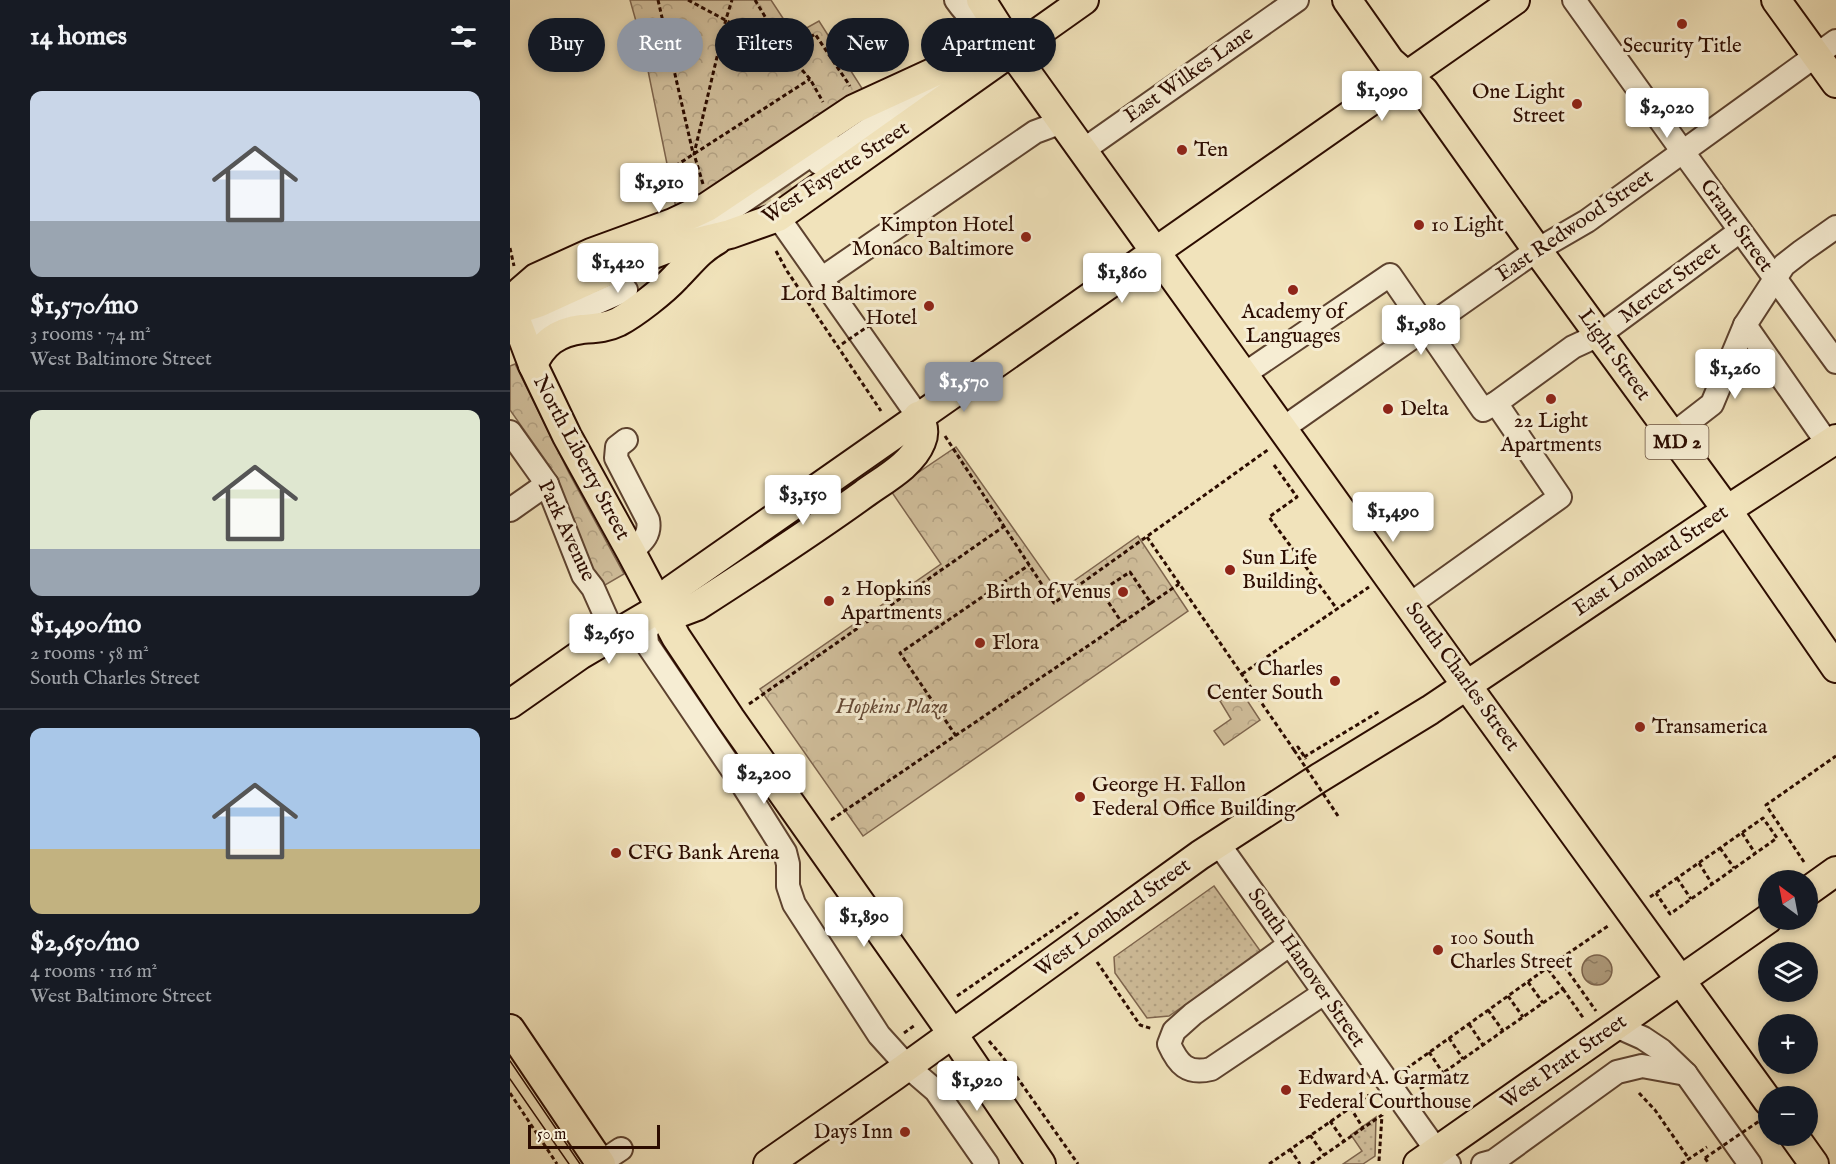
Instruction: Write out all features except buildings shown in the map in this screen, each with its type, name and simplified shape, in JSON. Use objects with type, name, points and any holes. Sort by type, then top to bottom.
[{"type":"main road","name":"South Charles Street","points":[[981,0],[993,18]]},
{"type":"main road","name":"West Fayette Street","points":[[1056,20],[1084,0]]},
{"type":"main road","name":"MD 2","points":[[1347,0],[1385,55],[1408,75]]},
{"type":"main road","points":[[510,704],[580,655],[660,608],[672,590],[1515,0]]},
{"type":"main road","points":[[1776,0],[1826,48],[1836,83]]},
{"type":"main road","points":[[511,309],[521,291],[536,278],[591,253],[690,215],[725,196],[854,109],[939,72]]},
{"type":"main road","name":"West Fayette Street","points":[[511,309],[538,303],[604,273],[673,247],[730,234],[778,216],[983,72]]},
{"type":"main road","name":"South Charles Street","points":[[1026,72],[1758,1087]]},
{"type":"main road","name":"Light Street","points":[[1408,75],[1424,91],[1727,510],[1836,668]]},
{"type":"main road","points":[[673,247],[671,244],[676,230],[690,215]]},
{"type":"main road","points":[[532,365],[543,346],[561,335],[578,329],[606,326],[622,319],[675,278],[708,245],[730,234]]},
{"type":"main road","name":"North Liberty Street","points":[[511,309],[532,365],[567,436],[676,637],[1041,1164]]},
{"type":"main road","name":"East Lombard Street","points":[[1467,685],[1832,441]]},
{"type":"main road","name":"West Lombard Street","points":[[768,1164],[1218,843],[1467,685]]},
{"type":"main road","points":[[1818,884],[1836,871]]},
{"type":"main road","name":"West Pratt Street","points":[[1435,1160],[1606,1019],[1681,980],[1758,926]]},
{"type":"main road","points":[[510,1029],[608,1159]]},
{"type":"main road","points":[[1801,1146],[1814,1164]]},
{"type":"street","points":[[956,0],[971,18]]},
{"type":"street","name":"East Wilkes Lane","points":[[1082,151],[1297,0]]},
{"type":"street","name":"Grant Street","points":[[1574,0],[1836,362]]},
{"type":"street","name":"East Redwood Street","points":[[1285,433],[1426,328],[1537,250],[1587,220],[1826,48]]},
{"type":"street","points":[[790,184],[952,72]]},
{"type":"street","points":[[673,247],[872,114]]},
{"type":"street","points":[[821,279],[1035,132],[1062,122]]},
{"type":"street","points":[[778,216],[918,416]]},
{"type":"street","name":"Mercer Street","points":[[1496,403],[1573,347],[1599,335],[1740,231]]},
{"type":"street","points":[[1672,435],[1712,404],[1745,325],[1784,265],[1832,237]]},
{"type":"street","points":[[1243,375],[1390,275],[1483,410],[1496,403],[1560,497],[1409,605]]},
{"type":"street","points":[[511,309],[537,329],[626,290]]},
{"type":"street","points":[[1745,325],[1832,441]]},
{"type":"street","name":"Park Avenue","points":[[510,432],[547,484],[583,574],[593,588],[614,635]]},
{"type":"street","points":[[626,440],[617,447],[616,458],[649,526],[643,541],[631,552]]},
{"type":"street","points":[[510,510],[547,484]]},
{"type":"street","points":[[660,608],[646,632],[647,644],[785,852],[788,864],[788,886],[794,904],[879,1035],[907,1066],[936,1091],[987,1164]]},
{"type":"street","name":"South Hanover Street","points":[[1218,843],[1324,993],[1435,1160]]},
{"type":"street","points":[[1289,945],[1192,1014],[1174,1031],[1168,1044],[1175,1057],[1186,1068],[1198,1072],[1211,1069],[1324,993]]},
{"type":"street","points":[[1606,1019],[1661,1050],[1686,1074],[1750,1164]]},
{"type":"street","points":[[1483,1164],[1494,1161],[1617,1072],[1642,1066],[1686,1074]]},
{"type":"path","points":[[658,0],[703,186],[708,182]]},
{"type":"path","points":[[688,0],[724,18]]},
{"type":"path","points":[[726,18],[732,0]]},
{"type":"path","points":[[755,0],[766,18]]},
{"type":"path","points":[[814,35],[851,87]]},
{"type":"path","points":[[694,154],[715,65]]},
{"type":"path","points":[[804,72],[825,105]]},
{"type":"path","points":[[669,170],[810,78]]},
{"type":"path","points":[[776,247],[776,253],[787,271],[840,346],[881,411]]},
{"type":"path","points":[[840,346],[873,323]]},
{"type":"path","points":[[943,432],[1054,603],[1147,537],[1285,433]]},
{"type":"path","points":[[1274,465],[1297,497],[1269,517],[1337,609]]},
{"type":"path","points":[[730,718],[1003,527]]},
{"type":"path","points":[[1147,537],[1338,816]]},
{"type":"path","points":[[956,736],[900,653],[1029,565]]},
{"type":"path","points":[[1122,623],[1101,591],[1130,572],[1150,603]]},
{"type":"path","points":[[1242,674],[1387,574]]},
{"type":"path","points":[[830,821],[1179,584]]},
{"type":"path","points":[[1294,750],[1298,747],[1304,757],[1381,711]]},
{"type":"path","points":[[1804,862],[1766,805],[1836,756]]},
{"type":"path","points":[[1650,897],[1763,818],[1777,838],[1670,914],[1656,893]]},
{"type":"path","points":[[1742,833],[1755,854]]},
{"type":"path","points":[[1720,848],[1734,868]]},
{"type":"path","points":[[1699,863],[1712,884]]},
{"type":"path","points":[[1677,878],[1691,899]]},
{"type":"path","points":[[957,996],[1082,910]]},
{"type":"path","points":[[1406,1069],[1608,926]]},
{"type":"path","points":[[1560,960],[1606,1019]]},
{"type":"path","points":[[1548,968],[1584,1019]]},
{"type":"path","points":[[1528,982],[1543,1003]]},
{"type":"path","points":[[1420,1089],[1563,989]]},
{"type":"path","points":[[1508,996],[1523,1017]]},
{"type":"path","points":[[1488,1010],[1503,1031]]},
{"type":"path","points":[[1469,1024],[1483,1045]]},
{"type":"path","points":[[901,1035],[915,1025]]},
{"type":"path","points":[[1449,1038],[1463,1059]]},
{"type":"path","points":[[989,1041],[1078,1164]]},
{"type":"path","points":[[1429,1052],[1443,1073]]},
{"type":"path","points":[[510,1093],[557,1164]]},
{"type":"path","points":[[1639,1093],[1655,1110],[1689,1159]]},
{"type":"path","points":[[1270,1164],[1368,1095]]},
{"type":"path","points":[[1350,1107],[1363,1128]]},
{"type":"path","points":[[1311,1164],[1382,1115],[1378,1161]]},
{"type":"path","points":[[1330,1121],[1344,1141]]},
{"type":"path","points":[[1709,1164],[1705,1158],[1758,1122]]},
{"type":"path","points":[[1310,1135],[1324,1155]]},
{"type":"path","points":[[1682,1164],[1707,1147]]},
{"type":"path","points":[[1290,1149],[1300,1164]]},
{"type":"green space","points":[[630,0],[771,0],[783,18],[715,18],[715,72],[814,72],[814,24],[819,21],[826,32],[826,72],[852,72],[865,93],[677,213],[648,72],[703,72],[703,18],[635,18]]},
{"type":"green space","points":[[515,364],[569,473],[624,574],[600,588],[551,468],[510,410],[510,366]]},
{"type":"green space","name":"Hopkins Plaza","points":[[956,447],[1058,592],[1138,536],[1188,611],[863,836],[760,689],[941,564],[891,491]]},
{"type":"green space","points":[[1239,688],[1260,720],[1224,745],[1214,731],[1231,719],[1220,701]]},
{"type":"green space","points":[[1214,886],[1261,952],[1169,1016],[1147,1018],[1115,973],[1114,957]]},
{"type":"green space","points":[[1376,1117],[1375,1156],[1363,1164],[1343,1164],[1362,1151],[1351,1135]]},
{"type":"water","points":[[1597,955],[1608,959],[1612,970],[1608,981],[1597,985],[1586,981],[1582,970],[1586,959]]},
{"type":"tunnel","points":[[751,209],[790,184]]},
{"type":"tunnel","points":[[626,290],[688,250]]},
{"type":"tram line","points":[[510,1061],[580,1164]]},
{"type":"tram line","points":[[510,1079],[569,1164]]},
{"type":"place","name":"Security Title","points":[[1682,24]]},
{"type":"place","name":"One Light Street","points":[[1577,104]]},
{"type":"place","name":"Ten","points":[[1182,150]]},
{"type":"place","name":"10 Light","points":[[1419,225]]},
{"type":"place","name":"Kimpton Hotel Monaco Baltimore","points":[[1026,237]]},
{"type":"place","name":"Academy of Languages","points":[[1293,290]]},
{"type":"place","name":"Lord Baltimore Hotel","points":[[929,306]]},
{"type":"place","name":"22 Light Apartments","points":[[1551,399]]},
{"type":"place","name":"Delta","points":[[1388,409]]},
{"type":"place","name":"Sun Life Building","points":[[1230,570]]},
{"type":"place","name":"Birth of Venus","points":[[1123,592]]},
{"type":"place","name":"2 Hopkins Apartments","points":[[829,601]]},
{"type":"place","name":"Flora","points":[[980,643]]},
{"type":"place","name":"Charles Center South","points":[[1335,681]]},
{"type":"place","name":"Transamerica","points":[[1640,727]]},
{"type":"place","name":"George H. Fallon Federal Office Building","points":[[1080,797]]},
{"type":"place","name":"CFG Bank Arena","points":[[616,853]]},
{"type":"place","name":"100 South Charles Street","points":[[1438,950]]},
{"type":"place","name":"Edward A. Garmatz Federal Courthouse","points":[[1286,1090]]},
{"type":"place","name":"Days Inn","points":[[905,1132]]}]
